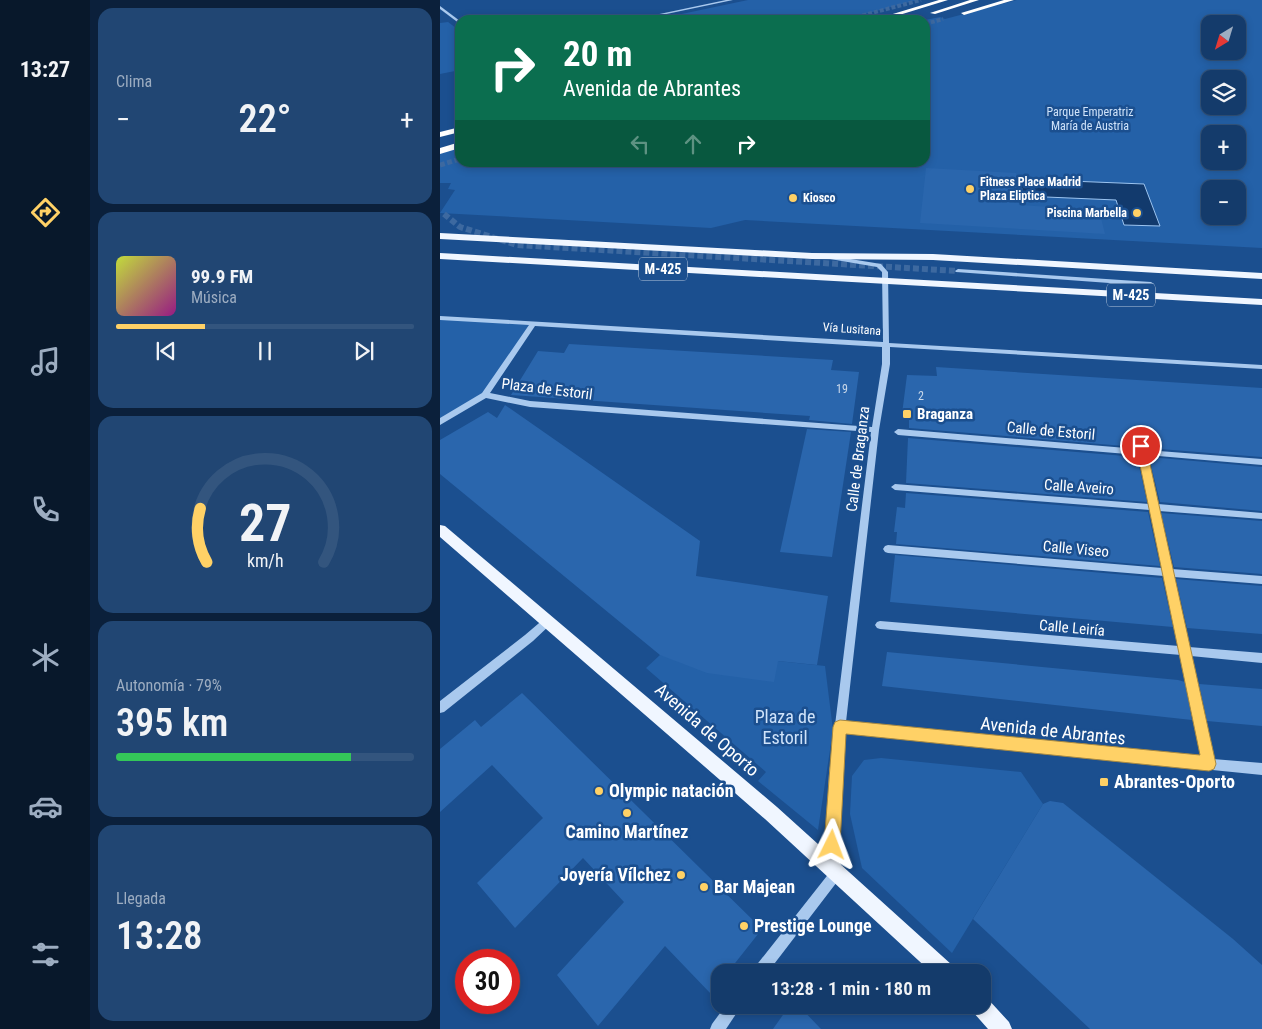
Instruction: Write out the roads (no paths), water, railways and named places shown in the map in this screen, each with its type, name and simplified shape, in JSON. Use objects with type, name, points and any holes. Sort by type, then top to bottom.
[{"type":"highway","points":[[893,15],[945,0]]},
{"type":"highway","points":[[927,15],[976,0]]},
{"type":"highway","points":[[960,14],[1011,0]]},
{"type":"highway","points":[[440,128],[455,124]]},
{"type":"highway","points":[[440,135],[455,130]]},
{"type":"highway","points":[[440,143],[455,138]]},
{"type":"highway","points":[[440,151],[455,147]]},
{"type":"main road","points":[[440,236],[812,256]]},
{"type":"main road","name":"M-425","points":[[440,256],[1262,302]]},
{"type":"main road","name":"M-425","points":[[812,256],[933,257],[1262,276]]},
{"type":"main road","name":"Avenida de Oporto","points":[[440,530],[771,813],[936,964]]},
{"type":"main road","points":[[988,1014],[1002,1029]]},
{"type":"street","points":[[658,15],[731,0]]},
{"type":"street","points":[[440,7],[455,19]]},
{"type":"street","points":[[812,256],[879,265],[885,272],[886,282]]},
{"type":"street","points":[[958,271],[1151,284]]},
{"type":"street","name":"Calle de Braganza","points":[[840,727],[875,430],[886,364],[886,282]]},
{"type":"street","name":"Vía Lusitana","points":[[440,318],[1262,366]]},
{"type":"street","points":[[440,422],[485,395],[533,324]]},
{"type":"street","name":"Plaza de Estoril","points":[[485,395],[530,404],[875,430]]},
{"type":"street","name":"Calle de Estoril","points":[[898,432],[1142,449],[1262,462]]},
{"type":"street","points":[[1142,449],[1209,764]]},
{"type":"street","name":"Calle Aveiro","points":[[895,487],[1262,516]]},
{"type":"street","name":"Calle Viseo","points":[[888,550],[1262,580]]},
{"type":"street","points":[[440,708],[548,621]]},
{"type":"street","name":"Calle Leiría","points":[[880,625],[1262,658]]},
{"type":"street","points":[[766,964],[836,874],[832,845],[840,727]]},
{"type":"street","name":"Avenida de Abrantes","points":[[840,727],[1262,769]]},
{"type":"street","points":[[717,1029],[728,1014]]},
{"type":"tunnel","points":[[864,15],[921,0]]},
{"type":"tunnel","points":[[930,23],[943,19]]},
{"type":"tunnel","points":[[440,165],[455,160]]},
{"type":"tunnel","points":[[444,214],[460,227],[517,245],[958,271]]},
{"type":"place","name":"Fitness Place Madrid Plaza Eliptica","points":[[970,189]]},
{"type":"place","name":"Kiosco","points":[[793,198]]},
{"type":"place","name":"Piscina Marbella","points":[[1137,213]]},
{"type":"place","name":"Braganza","points":[[907,414]]},
{"type":"place","name":"Abrantes-Oporto","points":[[1104,782]]},
{"type":"place","name":"Olympic natación","points":[[599,791]]},
{"type":"place","name":"Camino Martínez","points":[[627,813]]},
{"type":"place","name":"Joyería Vílchez","points":[[681,875]]},
{"type":"place","name":"Bar Majean","points":[[704,887]]},
{"type":"place","name":"Prestige Lounge","points":[[744,926]]},
{"type":"park label","name":"Parque Emperatriz María de Austria","points":[[1090,119]]}]
